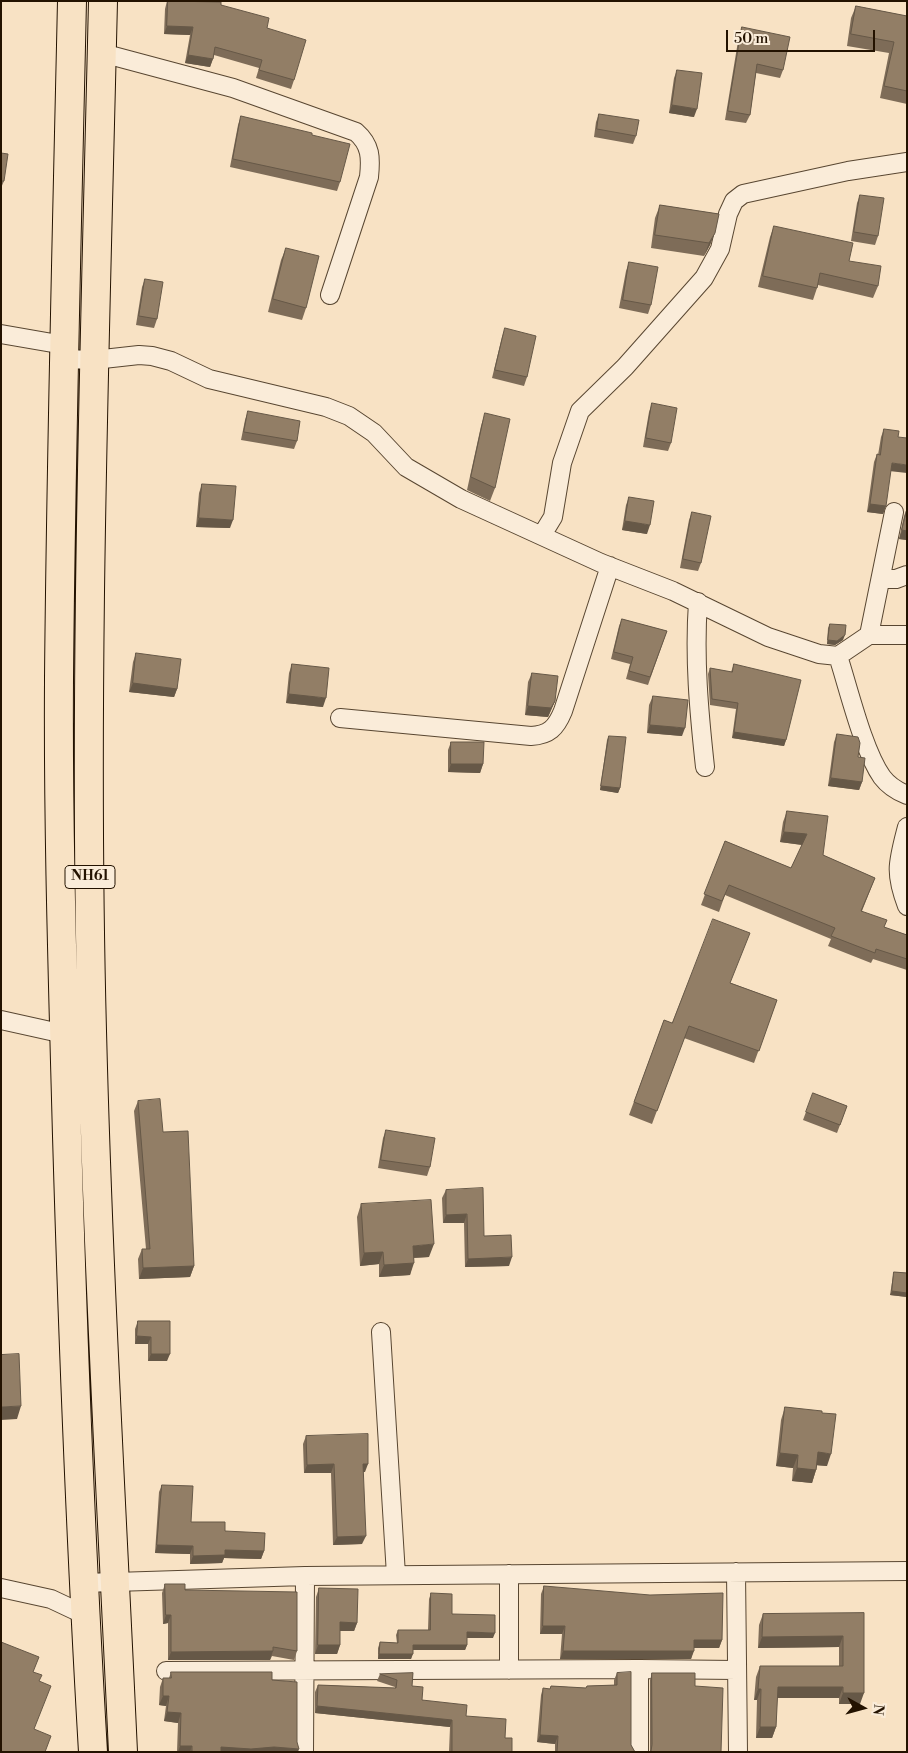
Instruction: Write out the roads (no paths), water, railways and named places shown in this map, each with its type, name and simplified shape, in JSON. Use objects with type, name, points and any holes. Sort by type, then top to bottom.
[{"type":"highway","name":"NH61","points":[[72,1],[59,699],[64,1034],[85,1615],[93,1752]]},
{"type":"highway","name":"NH61","points":[[103,1],[94,360],[89,795],[92,1032],[123,1752]]},
{"type":"street","points":[[102,53],[233,88],[356,132],[364,139],[370,158],[369,177],[330,294]]},
{"type":"street","points":[[542,536],[553,517],[562,463],[580,411],[625,367],[704,278],[720,249],[728,214],[734,201],[743,194],[848,171],[907,162]]},
{"type":"street","points":[[1,334],[94,360],[139,355],[152,356],[171,361],[209,379],[326,407],[364,424],[406,467],[461,499],[610,566],[698,602],[768,636],[819,654],[838,656],[869,635],[907,635]]},
{"type":"street","points":[[869,635],[894,512]]},
{"type":"street","points":[[340,718],[531,736],[548,733],[558,724],[563,711],[610,566]]},
{"type":"street","points":[[881,579],[896,579],[907,575]]},
{"type":"street","points":[[698,602],[695,641],[696,689],[705,767]]},
{"type":"street","points":[[838,656],[871,756],[882,777],[893,788],[907,795]]},
{"type":"street","points":[[907,827],[898,863],[898,882],[907,906]]},
{"type":"street","points":[[1,1020],[64,1034]]},
{"type":"street","points":[[381,1332],[396,1575]]},
{"type":"street","points":[[84,1583],[305,1576],[907,1571]]},
{"type":"street","points":[[736,1572],[738,1752]]},
{"type":"street","points":[[509,1574],[509,1670]]},
{"type":"street","points":[[304,1752],[305,1576]]},
{"type":"street","points":[[1,1588],[51,1599],[85,1615]]},
{"type":"street","points":[[639,1669],[639,1752]]},
{"type":"street","points":[[166,1671],[737,1670]]}]
